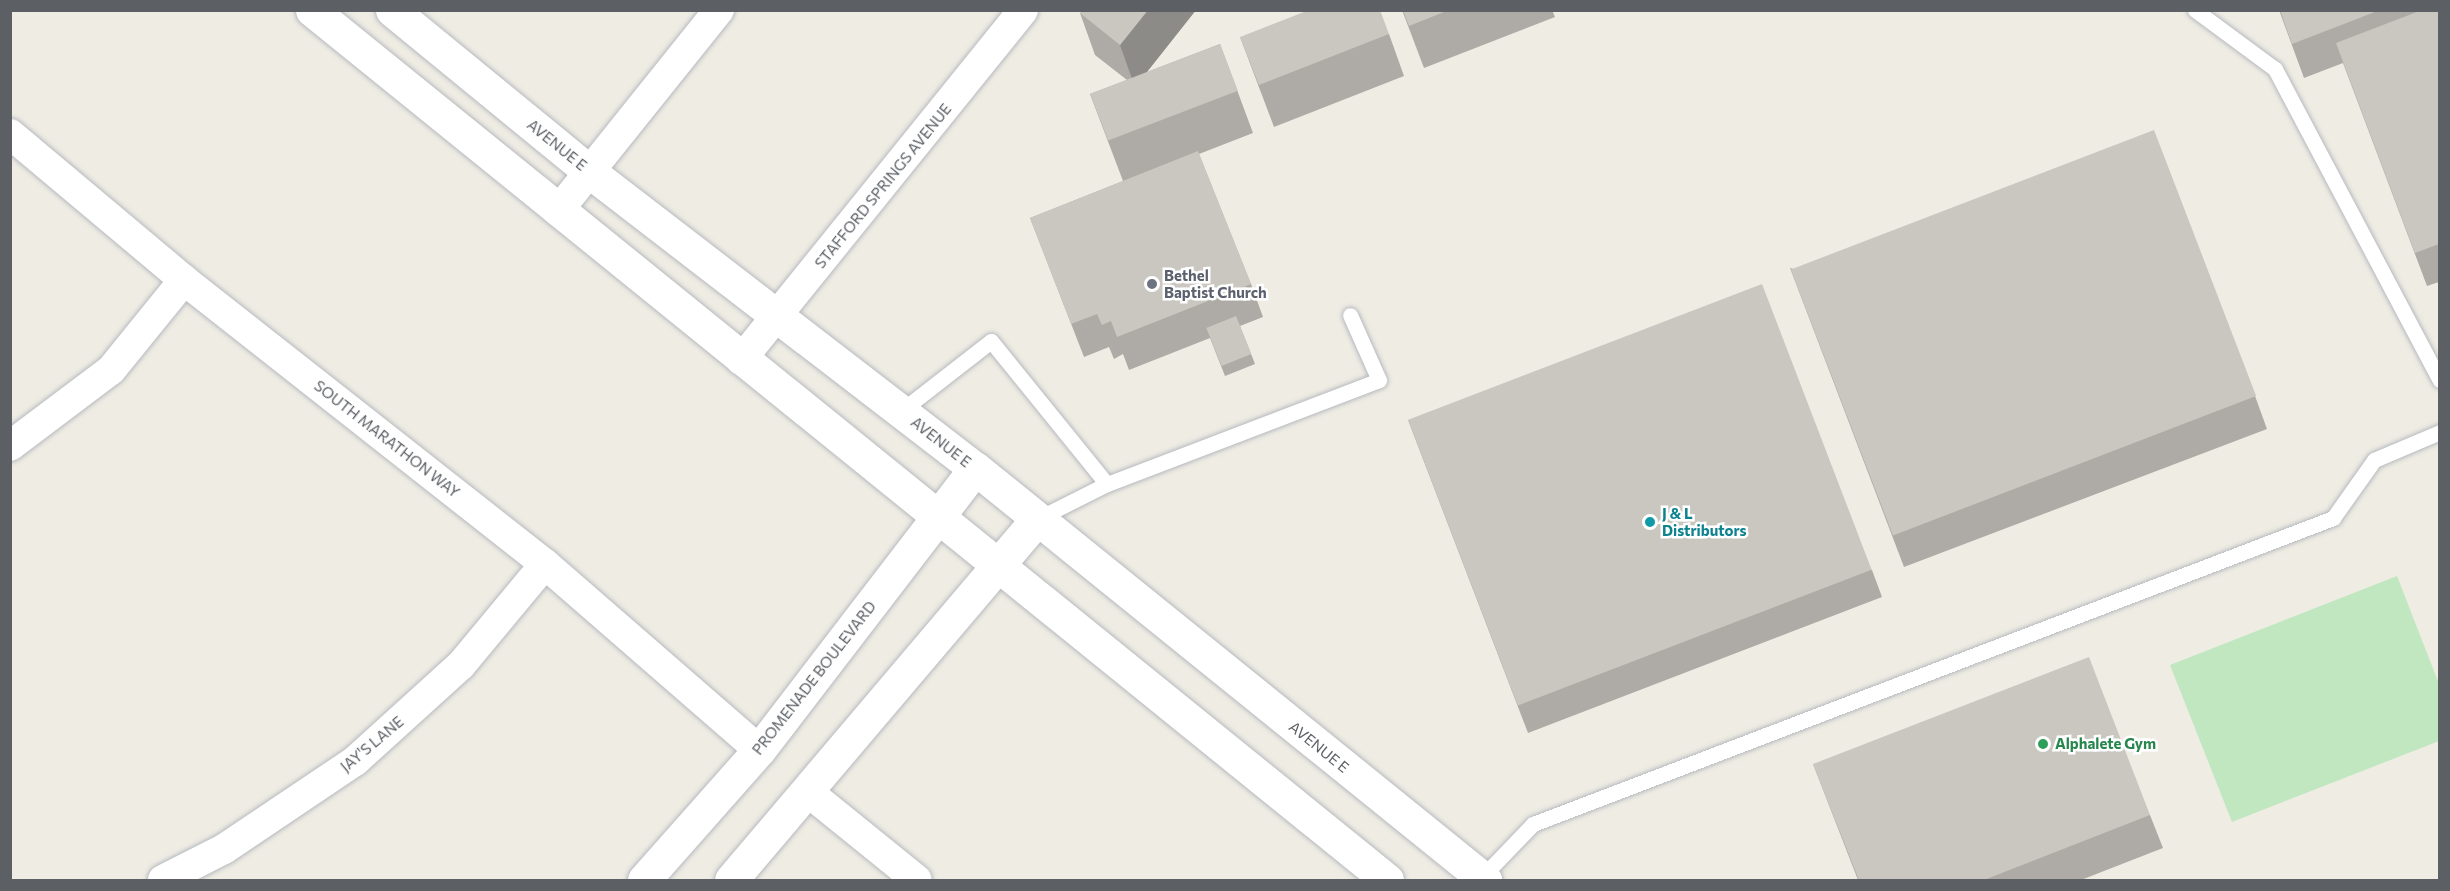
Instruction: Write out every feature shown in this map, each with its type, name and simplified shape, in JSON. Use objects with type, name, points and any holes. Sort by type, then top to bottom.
[{"type":"street","points":[[312,10],[741,360],[1387,880]]},
{"type":"street","name":"AVENUE E","points":[[392,10],[590,172],[975,468],[1481,880]]},
{"type":"street","points":[[558,211],[719,10]]},
{"type":"street","name":"STAFFORD SPRINGS AVENUE","points":[[741,360],[1023,10]]},
{"type":"street","name":"SOUTH MARATHON WAY","points":[[10,134],[184,280],[545,564],[759,750]]},
{"type":"street","points":[[10,446],[111,370],[184,280]]},
{"type":"street","name":"PROMENADE BOULEVARD","points":[[644,880],[759,750],[975,468]]},
{"type":"street","points":[[731,880],[1037,519]]},
{"type":"street","name":"JAY'S LANE","points":[[163,880],[224,849],[356,761],[461,664],[545,564]]},
{"type":"street","points":[[807,791],[917,880]]},
{"type":"lane","points":[[2195,10],[2275,69],[2439,380]]},
{"type":"lane","points":[[1037,519],[1107,484],[1379,380],[1350,315]]},
{"type":"lane","points":[[901,411],[991,341],[1107,484]]},
{"type":"lane","points":[[1481,880],[1533,824],[2333,518],[2374,460],[2439,432]]},
{"type":"green space","points":[[2397,576],[2439,684],[2439,741],[2232,822],[2170,665]]},
{"type":"building","points":[[1082,10],[1148,10],[1120,45],[1080,13]]},
{"type":"building","points":[[1309,10],[1380,10],[1389,34],[1259,85],[1240,37]]},
{"type":"building","points":[[1403,10],[1449,10],[1409,26]]},
{"type":"building","points":[[2280,10],[2380,10],[2292,44]]},
{"type":"building","points":[[2422,10],[2439,10],[2439,244],[2415,253],[2336,43]]},
{"type":"building","points":[[1220,44],[1238,91],[1108,140],[1090,94]]},
{"type":"building","points":[[2154,130],[2256,396],[1893,535],[1791,269]]},
{"type":"building","name":"Bethel Baptist Church","points":[[1198,151],[1251,284],[1117,337],[1111,321],[1102,325],[1097,314],[1071,324],[1030,218]]},
{"type":"building","name":"J & L Distributors","points":[[1762,284],[1872,570],[1518,705],[1408,420]]},
{"type":"building","points":[[1236,316],[1251,354],[1222,366],[1206,328]]},
{"type":"building","name":"Alphalete Gym","points":[[2089,657],[2150,815],[1984,880],[1859,880],[1813,764]]},
{"type":"place","name":"Bethel Baptist Church","points":[[1152,284]]},
{"type":"place","name":"J & L Distributors","points":[[1650,522]]},
{"type":"place","name":"Alphalete Gym","points":[[2043,744]]}]
